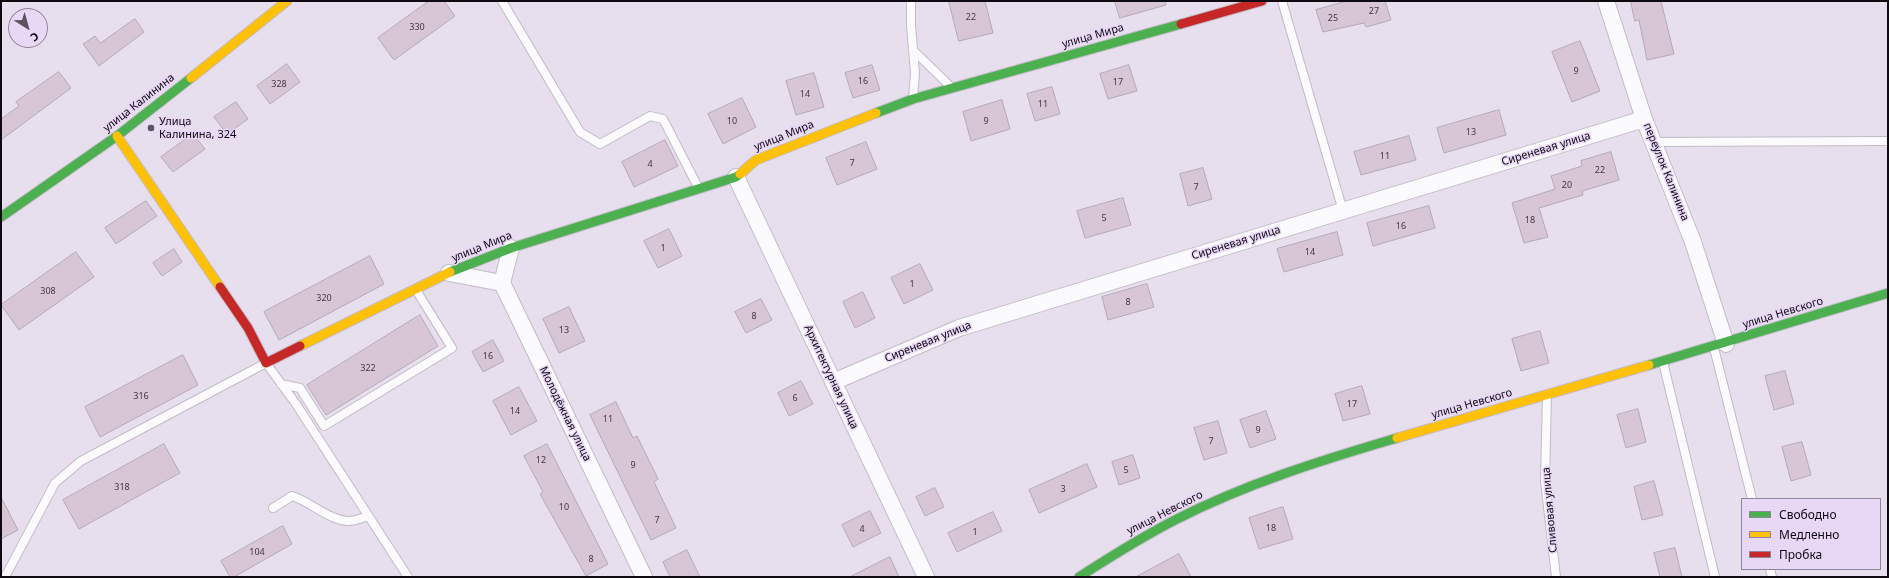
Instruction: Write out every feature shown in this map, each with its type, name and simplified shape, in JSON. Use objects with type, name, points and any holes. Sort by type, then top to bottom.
[{"type":"street","name":"улица Калинина","points":[[1,217],[117,136],[287,1]]},
{"type":"street","name":"улица Мира","points":[[266,363],[450,273],[511,248],[736,177],[756,160],[913,99],[1262,1]]},
{"type":"street","name":"переулок Калинина","points":[[1606,1],[1644,119],[1693,242],[1719,345]]},
{"type":"street","name":"Сиреневая улица","points":[[833,382],[959,328],[1644,119]]},
{"type":"street","points":[[117,136],[248,328],[266,363]]},
{"type":"street","name":"Архитектурная улица","points":[[736,177],[926,577]]},
{"type":"street","points":[[450,273],[502,283],[511,248]]},
{"type":"street","name":"Молодёжная улица","points":[[502,283],[644,577]]},
{"type":"street","name":"улица Невского","points":[[1079,577],[1109,556],[1193,510],[1333,457],[1663,362],[1888,293]]},
{"type":"lane","points":[[502,1],[580,132],[600,144],[650,116],[663,119],[699,189]]},
{"type":"lane","points":[[911,1],[910,25],[916,74],[913,99]]},
{"type":"lane","points":[[1282,1],[1343,211]]},
{"type":"lane","points":[[913,50],[952,88]]},
{"type":"lane","points":[[1653,142],[1888,141]]},
{"type":"lane","points":[[281,384],[300,388],[324,426],[452,348],[416,290]]},
{"type":"lane","points":[[1719,345],[1752,498]]},
{"type":"lane","points":[[1663,362],[1715,577]]},
{"type":"lane","points":[[5,577],[55,483],[81,460],[266,363],[408,577]]},
{"type":"lane","name":"Сливовая улица","points":[[1547,395],[1545,481],[1556,577]]},
{"type":"lane","points":[[273,508],[292,496],[303,499],[335,517],[348,521],[368,516]]},
{"type":"building","points":[[429,1],[444,1],[455,16],[394,60],[378,38]]},
{"type":"building","points":[[949,1],[985,1],[993,33],[959,41]]},
{"type":"building","points":[[1115,1],[1165,1],[1166,5],[1120,18]]},
{"type":"building","points":[[1347,1],[1385,1],[1391,20],[1366,27],[1364,23],[1323,32],[1316,10]]},
{"type":"building","points":[[1631,1],[1661,1],[1674,54],[1647,60],[1639,20],[1635,21]]},
{"type":"building","points":[[135,19],[144,32],[99,66],[83,44],[95,36],[100,43]]},
{"type":"building","points":[[1580,41],[1600,91],[1572,102],[1552,52]]},
{"type":"building","points":[[287,64],[300,82],[270,104],[257,86]]},
{"type":"building","points":[[872,65],[880,90],[853,98],[845,73]]},
{"type":"building","points":[[1129,65],[1137,91],[1108,99],[1100,74]]},
{"type":"building","points":[[59,72],[71,88],[1,140],[1,119],[19,106],[16,102]]},
{"type":"building","points":[[814,73],[824,107],[796,115],[786,81]]},
{"type":"building","points":[[1052,87],[1060,114],[1035,121],[1027,94]]},
{"type":"building","points":[[742,98],[756,127],[723,144],[708,114]]},
{"type":"building","points":[[1002,100],[1010,129],[971,141],[963,112]]},
{"type":"building","points":[[236,102],[248,119],[227,134],[214,117]]},
{"type":"building","points":[[1499,110],[1506,135],[1444,153],[1437,128]]},
{"type":"building","points":[[193,134],[205,149],[173,172],[161,157]]},
{"type":"building","points":[[1409,136],[1416,160],[1361,175],[1354,152]]},
{"type":"building","points":[[665,140],[678,166],[634,187],[622,162]]},
{"type":"building","points":[[866,142],[877,169],[837,185],[826,158]]},
{"type":"building","points":[[1611,152],[1619,180],[1582,191],[1583,195],[1539,208],[1548,237],[1524,243],[1512,203],[1555,189],[1551,176],[1582,166],[1581,161]]},
{"type":"building","points":[[1203,168],[1212,199],[1188,206],[1180,174]]},
{"type":"building","points":[[1123,198],[1131,225],[1085,238],[1077,211]]},
{"type":"building","points":[[146,201],[157,216],[116,244],[105,228]]},
{"type":"building","points":[[1429,206],[1435,228],[1373,246],[1367,223]]},
{"type":"building","points":[[669,229],[682,256],[658,268],[644,241]]},
{"type":"building","points":[[1337,232],[1343,255],[1284,272],[1277,249]]},
{"type":"building","points":[[174,249],[182,262],[162,276],[153,263]]},
{"type":"building","points":[[76,252],[94,277],[19,330],[1,305]]},
{"type":"building","points":[[370,256],[384,284],[279,340],[264,312]]},
{"type":"building","points":[[920,264],[933,290],[904,304],[891,278]]},
{"type":"building","points":[[1147,284],[1154,307],[1108,320],[1102,297]]},
{"type":"building","points":[[863,292],[875,318],[855,328],[843,302]]},
{"type":"building","points":[[761,299],[772,320],[746,333],[735,312]]},
{"type":"building","points":[[569,307],[585,341],[559,353],[543,319]]},
{"type":"building","points":[[420,315],[438,346],[326,415],[307,385]]},
{"type":"building","points":[[1540,331],[1549,363],[1521,371],[1512,339]]},
{"type":"building","points":[[493,340],[504,361],[483,372],[472,352]]},
{"type":"building","points":[[183,355],[198,385],[100,437],[85,407]]},
{"type":"building","points":[[1785,371],[1794,404],[1774,410],[1765,376]]},
{"type":"building","points":[[801,381],[813,404],[789,416],[778,393]]},
{"type":"building","points":[[1362,386],[1370,414],[1343,421],[1335,394]]},
{"type":"building","points":[[519,387],[537,421],[511,435],[493,401]]},
{"type":"building","points":[[616,402],[633,438],[637,436],[658,479],[654,482],[676,528],[651,540],[590,415]]},
{"type":"building","points":[[1638,409],[1646,442],[1626,448],[1617,415]]},
{"type":"building","points":[[1266,411],[1276,439],[1250,448],[1240,420]]},
{"type":"building","points":[[1218,421],[1227,453],[1204,460],[1194,428]]},
{"type":"building","points":[[1802,442],[1811,475],[1791,481],[1782,447]]},
{"type":"building","points":[[164,444],[180,473],[79,529],[63,500]]},
{"type":"building","points":[[547,444],[608,564],[586,576],[540,494],[543,492],[524,456]]},
{"type":"building","points":[[1133,455],[1140,478],[1119,485],[1112,462]]},
{"type":"building","points":[[1087,464],[1097,487],[1039,513],[1029,490]]},
{"type":"building","points":[[1654,481],[1663,515],[1642,520],[1634,487]]},
{"type":"building","points":[[935,488],[944,507],[925,516],[916,497]]},
{"type":"building","points":[[1,497],[18,530],[1,539]]},
{"type":"building","points":[[1283,507],[1293,539],[1259,549],[1249,518]]},
{"type":"building","points":[[870,511],[881,533],[853,547],[842,525]]},
{"type":"building","points":[[993,512],[1002,531],[957,552],[948,533]]},
{"type":"building","points":[[283,526],[292,544],[234,577],[230,577],[221,561]]},
{"type":"building","points":[[1675,548],[1682,577],[1660,577],[1654,553]]},
{"type":"building","points":[[687,550],[700,577],[670,577],[663,562]]},
{"type":"building","points":[[1179,554],[1191,577],[1136,577]]},
{"type":"building","points":[[890,557],[899,577],[850,577]]},
{"type":"traffic: fast","points":[[876,113],[913,99],[1181,24]]},
{"type":"traffic: fast","points":[[1,217],[117,136],[191,78]]},
{"type":"traffic: fast","points":[[450,272],[511,248],[736,177],[740,174]]},
{"type":"traffic: fast","points":[[1649,365],[1888,293]]},
{"type":"traffic: fast","points":[[1079,577],[1126,547],[1175,520],[1229,495],[1312,464],[1397,438]]},
{"type":"traffic: slow","points":[[191,78],[287,1]]},
{"type":"traffic: slow","points":[[740,174],[756,160],[876,113]]},
{"type":"traffic: slow","points":[[117,136],[220,287]]},
{"type":"traffic: slow","points":[[300,346],[450,272]]},
{"type":"traffic: slow","points":[[1397,438],[1649,365]]},
{"type":"traffic: jam","points":[[1181,24],[1262,1]]},
{"type":"traffic: jam","points":[[220,287],[248,328],[266,363],[300,346]]},
{"type":"place","name":"Улица Калинина, 324","points":[[151,128]]}]
